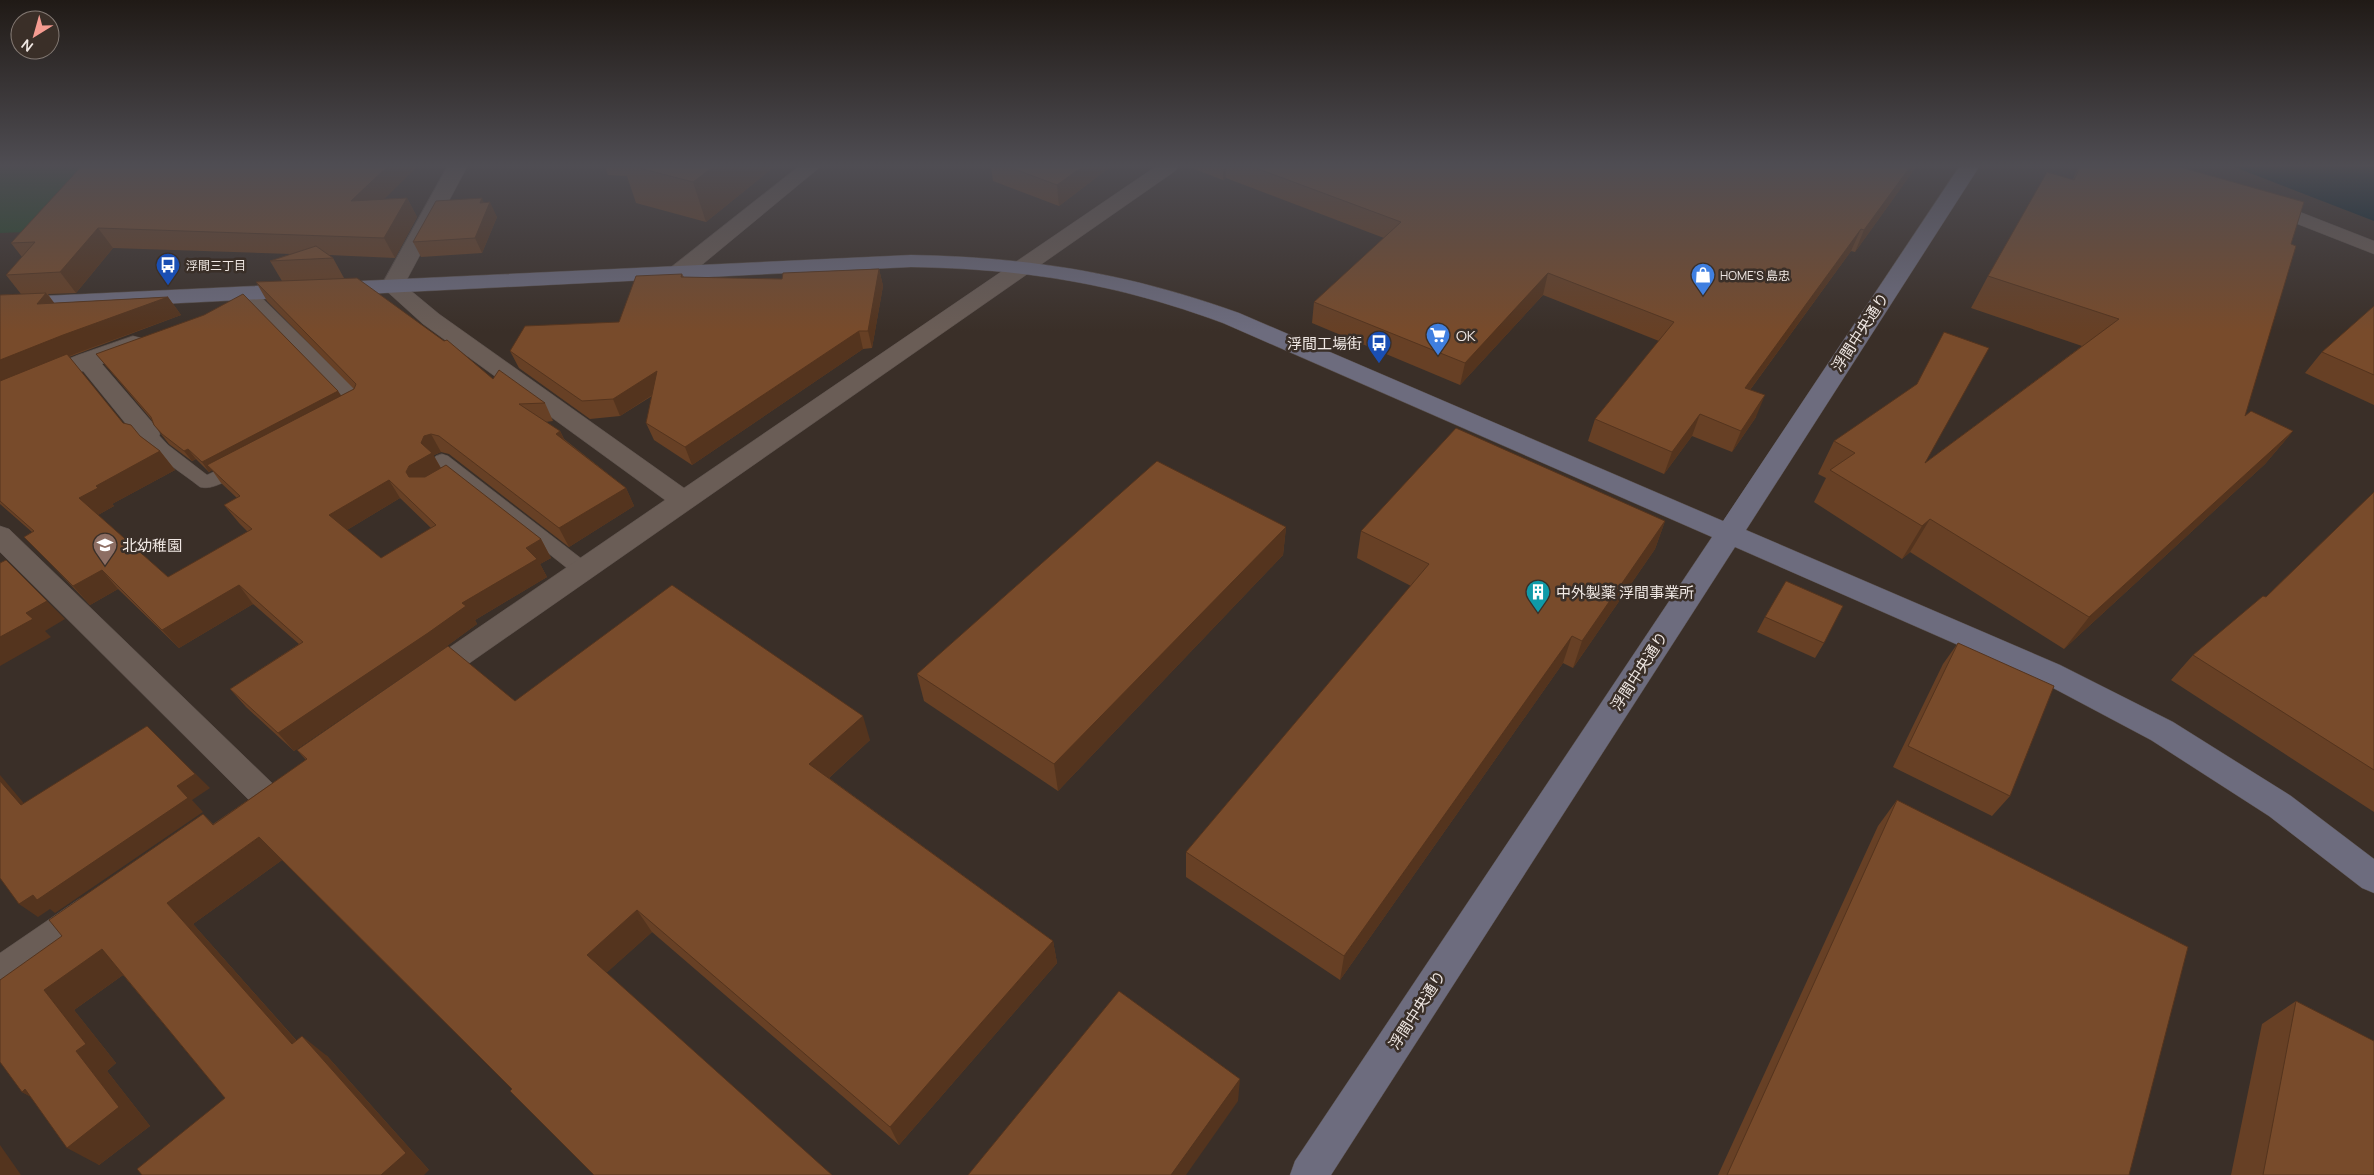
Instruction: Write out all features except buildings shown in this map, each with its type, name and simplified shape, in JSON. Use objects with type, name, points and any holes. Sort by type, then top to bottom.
[{"type":"street","points":[[392,286],[427,222]]},
{"type":"street","points":[[678,273],[742,222]]},
{"type":"street","points":[[406,692],[1089,222]]},
{"type":"street","name":"浮間中央通り","points":[[1309,1175],[1933,222]]},
{"type":"street","points":[[2309,222],[2374,248]]},
{"type":"street","points":[[0,304],[911,261],[953,261],[1025,266],[1102,278],[1200,306],[2050,673],[2162,731],[2280,806],[2374,878]]},
{"type":"street","points":[[392,286],[431,319],[684,501]]},
{"type":"street","points":[[202,318],[220,311],[248,292]]},
{"type":"street","points":[[0,396],[86,360],[149,337]]},
{"type":"street","points":[[86,360],[148,434]]},
{"type":"street","points":[[0,536],[261,792]]},
{"type":"street","points":[[237,809],[285,775]]},
{"type":"street","points":[[0,973],[114,894]]},
{"type":"lane","points":[[248,292],[358,402],[333,416]]},
{"type":"lane","points":[[148,434],[162,449],[206,483],[257,456]]},
{"type":"lane","points":[[442,460],[451,477],[584,571]]},
{"type":"green space","points":[[0,222],[37,222],[25,232],[0,233]]},
{"type":"place","name":"浮間三丁目","points":[[168,286]]},
{"type":"place","name":"HOME'S 島忠","points":[[1703,296]]},
{"type":"place","name":"OK","points":[[1438,356]]},
{"type":"place","name":"浮間工場街","points":[[1379,364]]},
{"type":"place","name":"北幼稚園","points":[[105,566]]},
{"type":"place","name":"中外製薬 浮間事業所","points":[[1538,613]]}]
